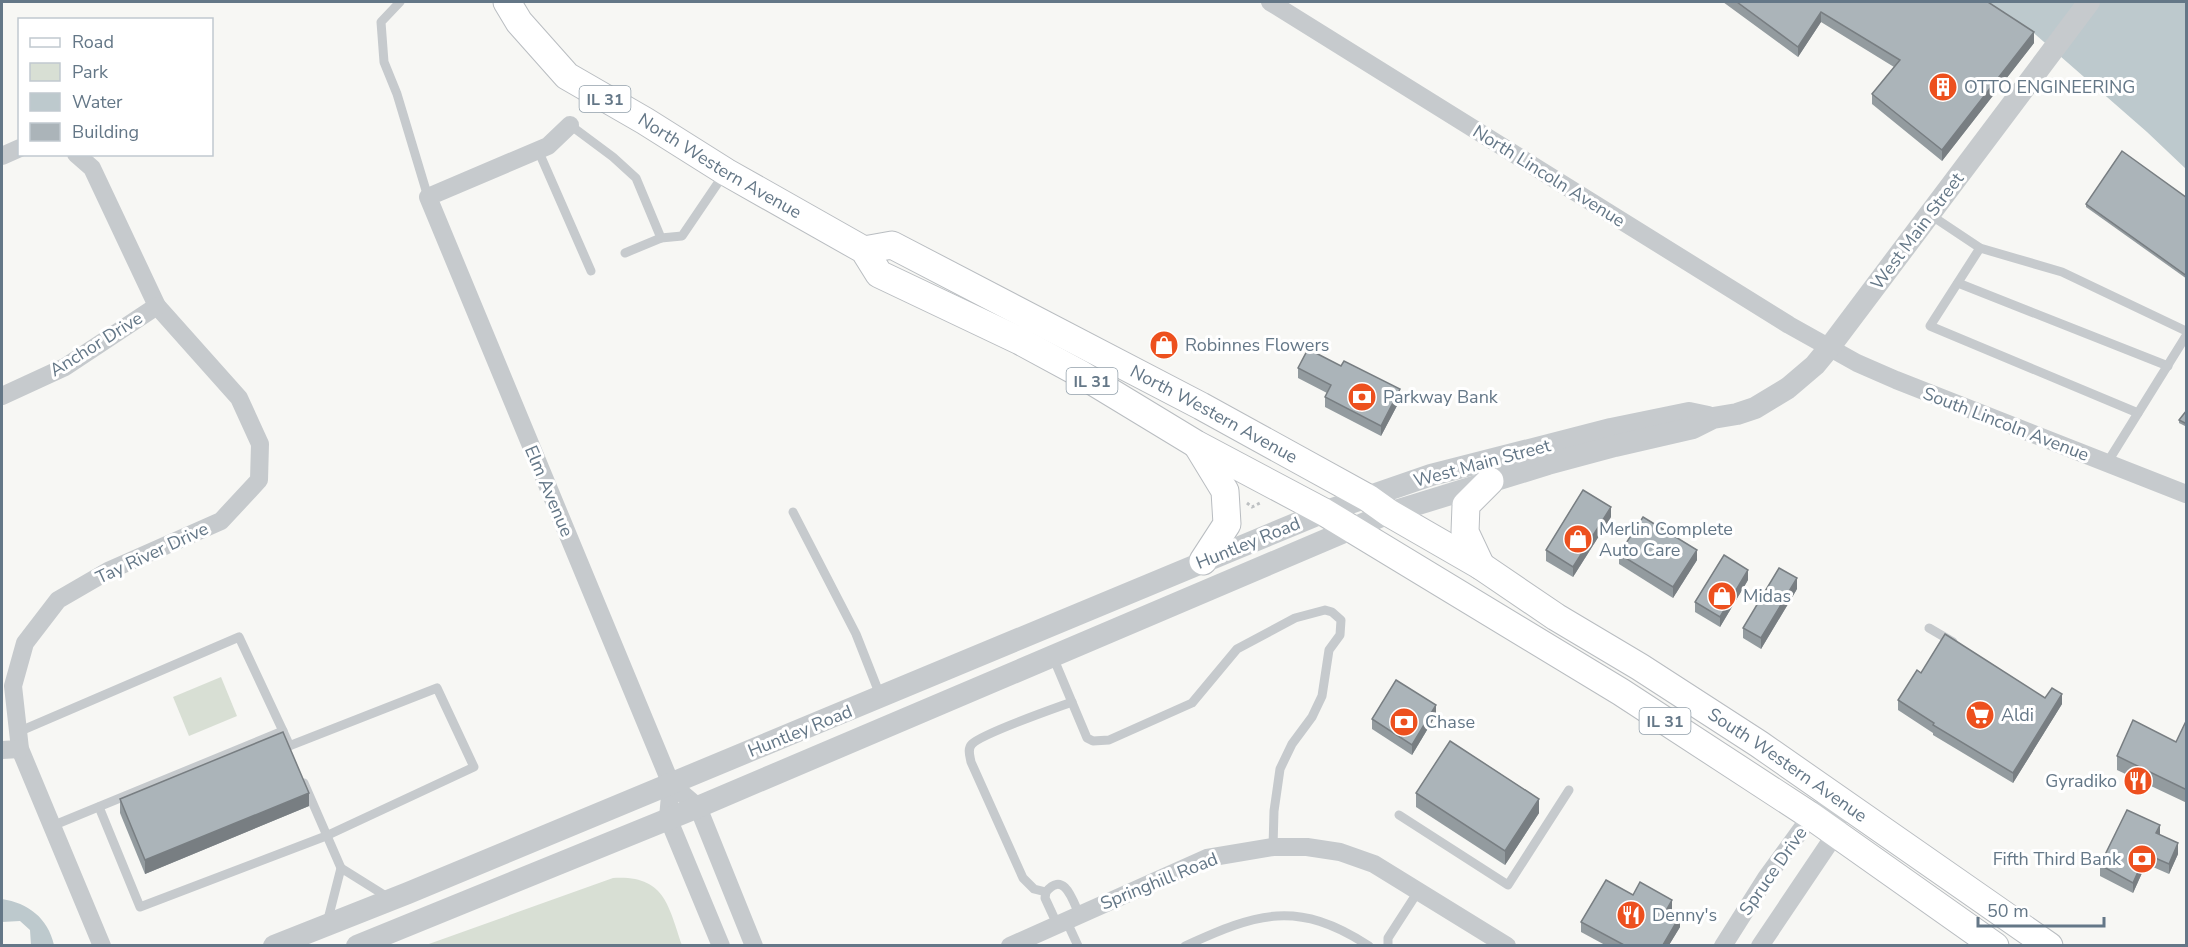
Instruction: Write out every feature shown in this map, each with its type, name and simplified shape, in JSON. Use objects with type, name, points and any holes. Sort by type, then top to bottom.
[{"type":"main road","name":"North Western Avenue","points":[[507,2],[519,21],[567,76],[726,172],[864,250],[879,274],[1020,341],[1079,373],[1196,444],[1324,512]]},
{"type":"main road","name":"North Western Avenue","points":[[864,250],[892,245],[1201,406],[1379,505]]},
{"type":"main road","points":[[1196,444],[1225,491],[1227,524],[1203,561]]},
{"type":"main road","points":[[1481,566],[1465,532],[1466,505],[1490,481]]},
{"type":"main road","name":"South Western Avenue","points":[[1379,505],[1481,566],[1750,738],[1840,798],[2049,945]]},
{"type":"main road","name":"South Western Avenue","points":[[1324,512],[1621,692],[1811,816],[1995,945]]},
{"type":"street","name":"North Lincoln Avenue","points":[[1270,2],[1550,178],[1829,348]]},
{"type":"street","name":"West Main Street","points":[[1324,512],[1379,505],[1490,481],[1615,446],[1693,428],[1713,418],[1737,414],[1771,400],[1815,365],[1829,348],[2089,2]]},
{"type":"street","points":[[428,197],[548,146],[570,125]]},
{"type":"street","points":[[2,156],[18,149]]},
{"type":"street","name":"Tay River Drive","points":[[78,156],[92,168],[157,306],[239,398],[260,444],[259,480],[221,521],[108,571],[58,600],[25,643],[13,686],[19,740],[102,945]]},
{"type":"street","name":"Elm Avenue","points":[[428,197],[671,784],[698,807],[754,945]]},
{"type":"street","name":"Anchor Drive","points":[[2,396],[65,367],[157,306]]},
{"type":"street","name":"South Lincoln Avenue","points":[[1829,348],[1906,384],[2187,494]]},
{"type":"street","name":"West Main Street","points":[[1350,528],[1379,505],[1431,475],[1611,429],[1689,413],[1713,418]]},
{"type":"street","name":"Huntley Road","points":[[274,945],[391,900],[881,698],[1324,512]]},
{"type":"street","name":"Huntley Road","points":[[357,945],[698,807],[1350,528]]},
{"type":"street","points":[[2,750],[19,740]]},
{"type":"street","name":"Elm Avenue","points":[[671,784],[668,818],[721,945]]},
{"type":"street","name":"Spruce Drive","points":[[1723,945],[1766,878],[1811,816],[1840,798]]},
{"type":"street","name":"Spruce Drive","points":[[1760,945],[1836,833],[1840,798]]},
{"type":"street","name":"Springhill Road","points":[[1010,945],[1207,858],[1274,847],[1307,847],[1340,852],[1374,864],[1507,945]]},
{"type":"lane","points":[[400,2],[381,22],[384,62],[397,94],[428,197]]},
{"type":"lane","points":[[570,125],[613,157],[636,178],[661,238]]},
{"type":"lane","points":[[538,150],[591,271]]},
{"type":"lane","points":[[625,253],[661,238],[682,236],[726,172]]},
{"type":"lane","points":[[1929,214],[1980,248],[2062,272],[2187,331]]},
{"type":"lane","points":[[1980,248],[1930,326],[2138,413]]},
{"type":"lane","points":[[1958,283],[2168,366]]},
{"type":"lane","points":[[2107,463],[2187,336]]},
{"type":"lane","points":[[793,512],[856,634],[881,698]]},
{"type":"lane","points":[[1053,657],[1087,738],[1093,741],[1109,740],[1192,703],[1237,649],[1295,618],[1324,610],[1332,612],[1341,620],[1340,635],[1329,650],[1322,696],[1312,717],[1292,744],[1280,769],[1274,811],[1274,847]]},
{"type":"lane","points":[[1929,628],[1957,645]]},
{"type":"lane","points":[[19,740],[240,637],[293,756]]},
{"type":"lane","points":[[99,807],[140,907],[326,836],[474,767],[437,688],[289,746]]},
{"type":"lane","points":[[1046,892],[1034,889],[1023,878],[971,762],[969,751],[971,744],[989,735],[1072,702]]},
{"type":"lane","points":[[52,826],[283,731]]},
{"type":"lane","points":[[301,776],[341,868],[391,900]]},
{"type":"lane","points":[[1399,815],[1508,885],[1569,790]]},
{"type":"lane","points":[[327,925],[341,868]]},
{"type":"lane","points":[[1067,920],[1045,898],[1046,892],[1054,885],[1064,886],[1067,920],[1078,945]]},
{"type":"lane","points":[[1388,945],[1388,938],[1419,890]]},
{"type":"lane","points":[[1185,945],[1232,925],[1258,917],[1285,915],[1317,920],[1346,931],[1369,945]]},
{"type":"path","points":[[1247,503],[1253,508],[1264,502]]},
{"type":"green space","points":[[221,677],[237,716],[189,736],[173,697]]},
{"type":"green space","points":[[613,878],[630,878],[654,887],[668,905],[682,945],[426,945]]},
{"type":"water","points":[[1986,2],[2186,2],[2186,169],[2027,27]]},
{"type":"water","points":[[2,899],[20,904],[36,913],[47,927],[54,945],[31,945],[30,930],[20,921],[2,922]]},
{"type":"building","name":"OTTO ENGINEERING","points":[[1737,2],[1988,2],[2034,32],[1942,150],[1872,94],[1900,60],[1821,12],[1798,47]]},
{"type":"building","points":[[2122,151],[2187,198],[2187,276],[2086,204]]},
{"type":"building","name":"Parkway Bank","points":[[1308,349],[1341,366],[1344,361],[1400,389],[1381,426],[1325,397],[1331,385],[1298,368]]},
{"type":"building","points":[[2187,410],[2187,424],[2179,420]]},
{"type":"building","name":"Merlin Complete Auto Care","points":[[1583,490],[1611,507],[1573,567],[1546,550]]},
{"type":"building","points":[[1643,517],[1697,550],[1673,587],[1619,554]]},
{"type":"building","name":"Midas","points":[[1724,555],[1748,570],[1720,617],[1695,602]]},
{"type":"building","points":[[1779,568],[1797,578],[1761,638],[1743,628]]},
{"type":"building","name":"Aldi","points":[[1945,634],[2045,698],[2052,688],[2062,694],[2013,773],[1933,725],[1934,723],[1898,700],[1917,670],[1921,673]]},
{"type":"building","name":"Chase","points":[[1396,680],[1436,705],[1412,745],[1372,719]]},
{"type":"building","points":[[2187,719],[2187,790],[2117,756],[2133,720],[2176,742]]},
{"type":"building","points":[[283,732],[309,793],[145,860],[120,799]]},
{"type":"building","points":[[1450,741],[1539,799],[1505,851],[1416,793]]},
{"type":"building","name":"Fifth Third Bank","points":[[2127,810],[2160,825],[2156,833],[2178,843],[2169,864],[2146,854],[2133,883],[2100,865]]},
{"type":"building","name":"Denny's","points":[[1606,880],[1633,895],[1640,882],[1672,900],[1667,909],[1680,916],[1663,945],[1624,945],[1581,922]]},
{"type":"place","name":"OTTO ENGINEERING","points":[[1943,87]]},
{"type":"place","name":"Robinnes Flowers","points":[[1164,345]]},
{"type":"place","name":"Parkway Bank","points":[[1362,397]]},
{"type":"place","name":"Merlin Complete Auto Care","points":[[1578,539]]},
{"type":"place","name":"Midas","points":[[1722,596]]},
{"type":"place","name":"Aldi","points":[[1980,715]]},
{"type":"place","name":"Chase","points":[[1404,722]]},
{"type":"place","name":"Gyradiko","points":[[2138,781]]},
{"type":"place","name":"Fifth Third Bank","points":[[2142,859]]},
{"type":"place","name":"Denny's","points":[[1631,915]]}]
